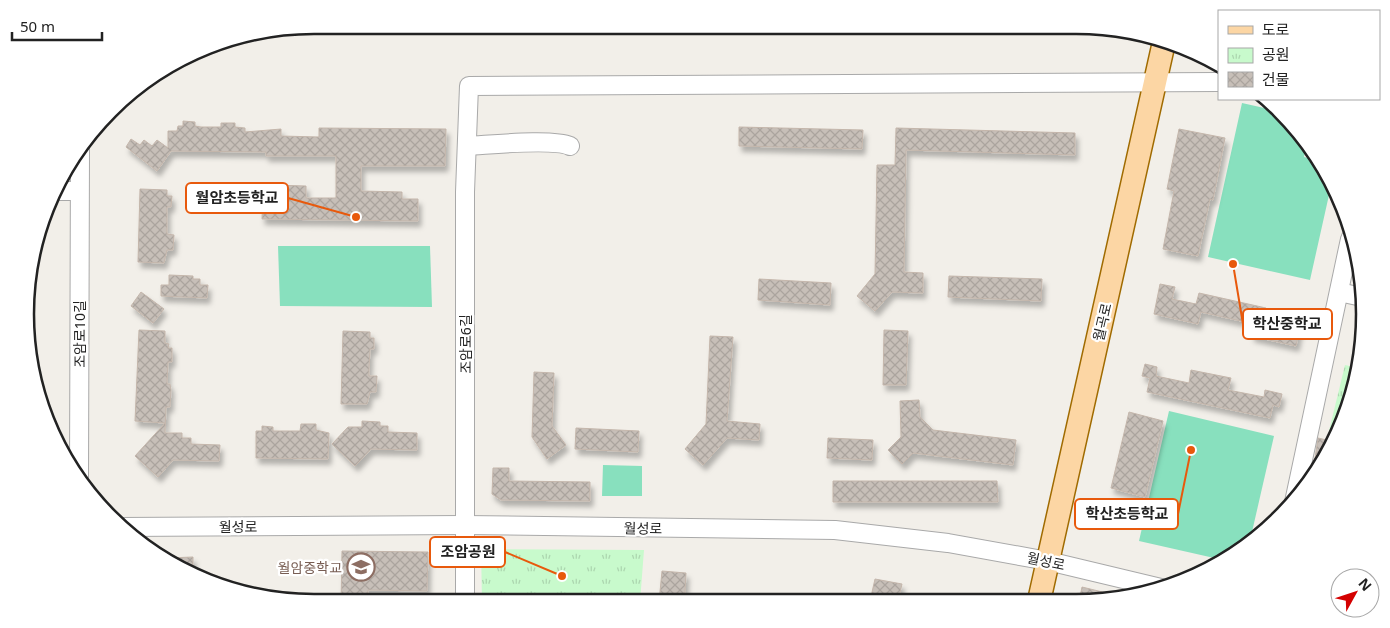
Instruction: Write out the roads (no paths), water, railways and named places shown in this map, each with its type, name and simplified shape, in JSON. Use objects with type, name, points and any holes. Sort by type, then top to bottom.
[{"type":"main road","name":"월곡로","points":[[1041,594],[1163,48]]},
{"type":"street","points":[[1154,84],[1218,82]]},
{"type":"street","name":"조암로6길","points":[[465,594],[468,86],[1154,84]]},
{"type":"street","points":[[467,146],[535,144],[564,144],[570,146]]},
{"type":"street","name":"조암로10길","points":[[80,160],[80,468]]},
{"type":"street","points":[[63,191],[80,191]]},
{"type":"street","points":[[1298,485],[1348,247]]},
{"type":"street","points":[[1340,292],[1356,296]]},
{"type":"street","name":"월성로","points":[[131,527],[464,525],[835,530],[948,544],[1048,561],[1149,585]]},
{"type":"place","name":"월암초등학교","points":[[356,217]]},
{"type":"place","name":"학산중학교","points":[[1233,264]]},
{"type":"place","name":"학산초등학교","points":[[1191,450]]},
{"type":"place","name":"월암중학교","points":[[361,567]]},
{"type":"place","name":"조암공원","points":[[562,576]]}]
